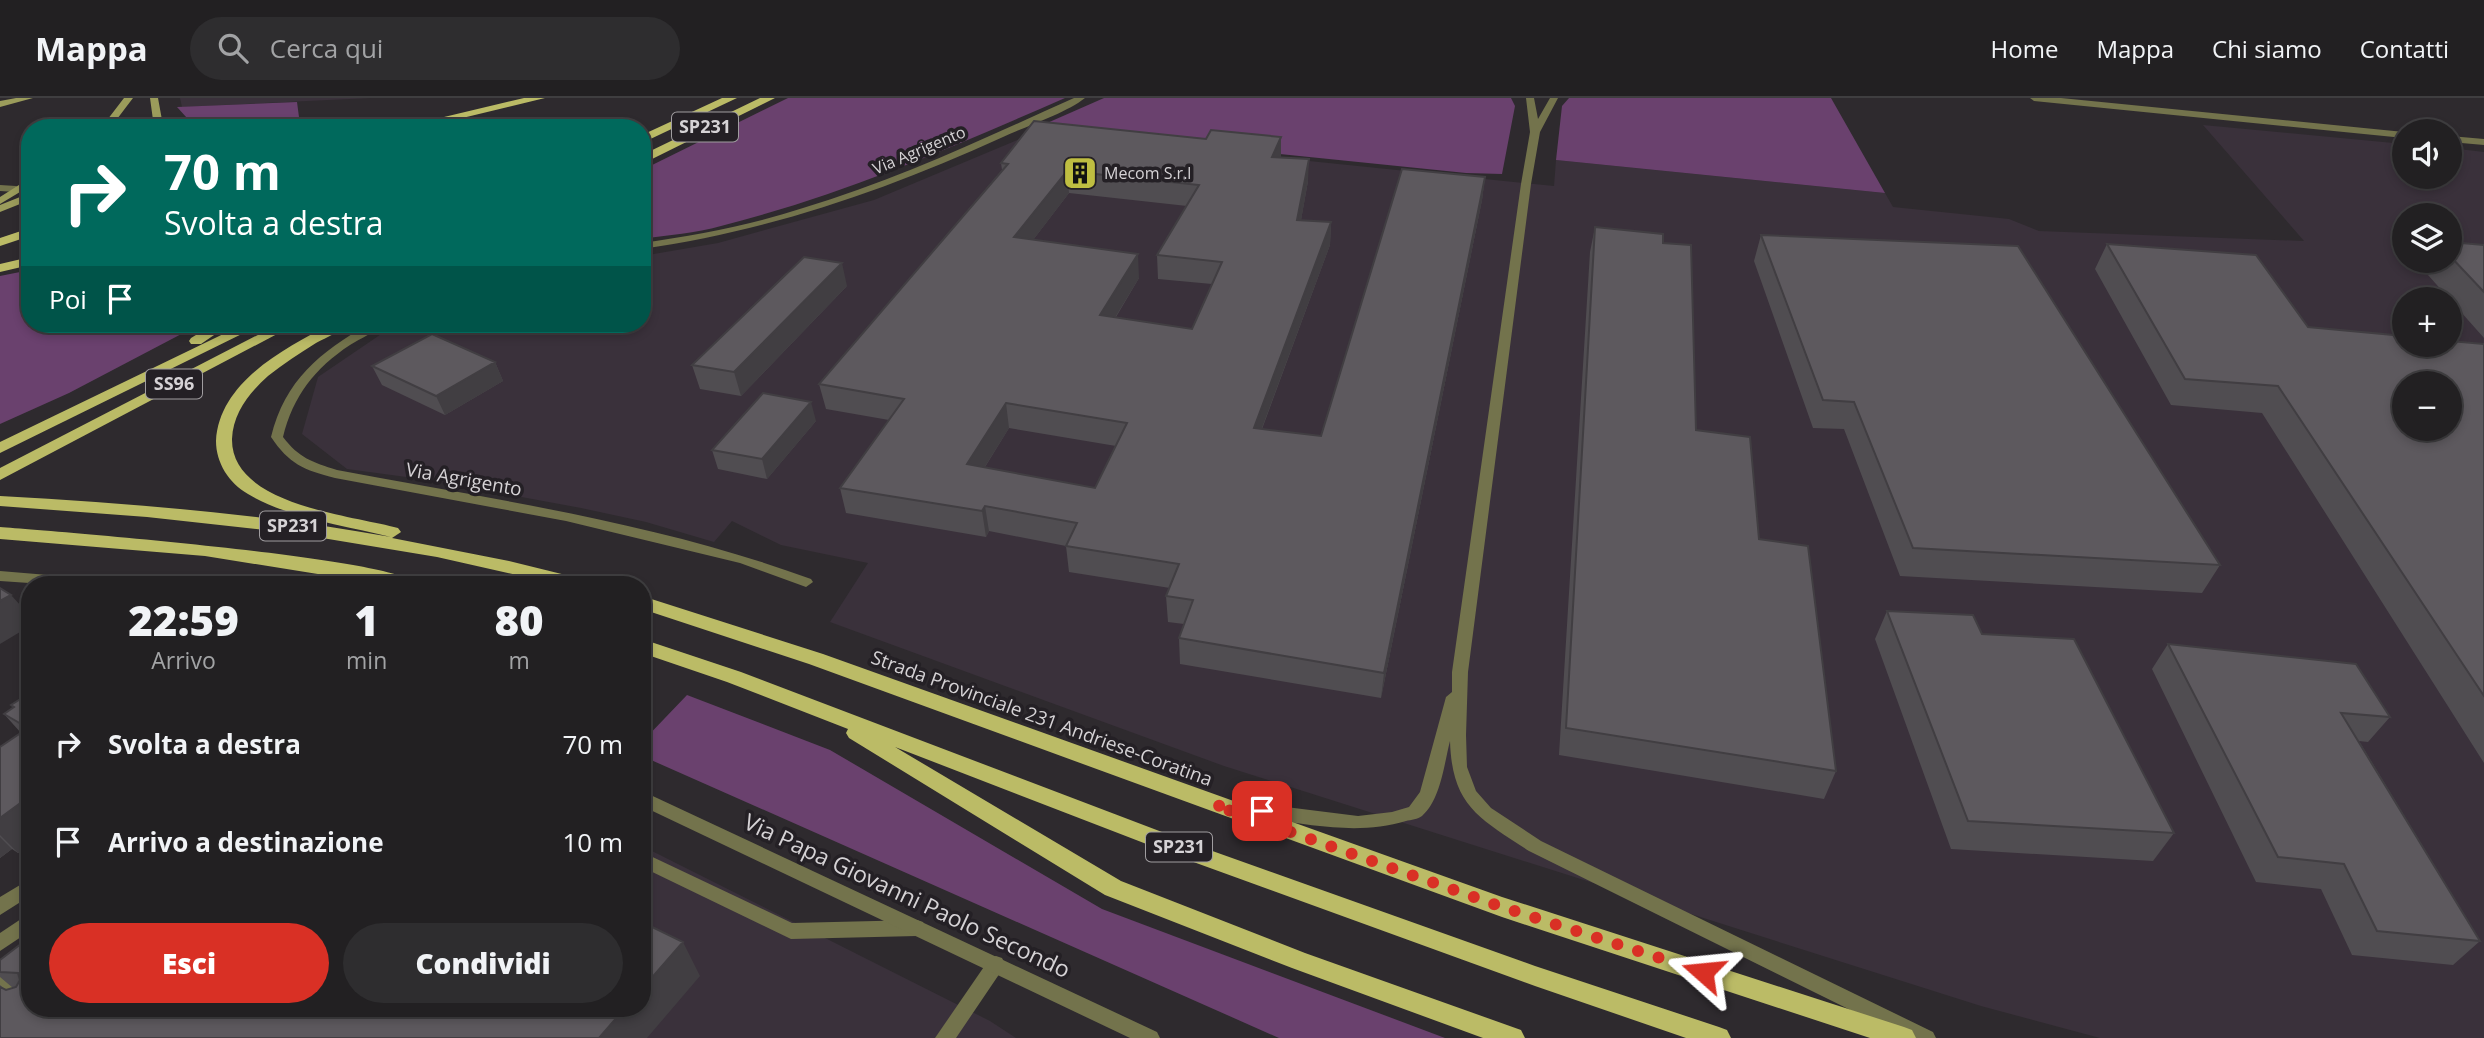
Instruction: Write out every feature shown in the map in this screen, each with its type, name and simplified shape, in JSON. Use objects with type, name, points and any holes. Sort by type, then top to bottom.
[{"type":"main road","points":[[444,119],[539,98]]},
{"type":"main road","points":[[463,119],[546,98]]},
{"type":"main road","points":[[651,124],[706,98]]},
{"type":"main road","points":[[651,136],[731,98]]},
{"type":"main road","name":"SP231","points":[[651,155],[769,98]]},
{"type":"main road","points":[[0,243],[21,237]]},
{"type":"main road","points":[[0,268],[21,263]]},
{"type":"main road","name":"SS96","points":[[71,412],[207,333]]},
{"type":"main road","name":"SS96","points":[[0,447],[236,333]]},
{"type":"main road","name":"SS96","points":[[0,475],[272,333]]},
{"type":"main road","name":"SP231","points":[[325,333],[282,357],[241,397],[229,416],[223,441],[226,457],[234,474],[252,489],[281,502],[552,576]]},
{"type":"main road","name":"SP231","points":[[0,501],[99,506],[281,525],[449,554],[546,576]]},
{"type":"main road","name":"SP231","points":[[0,533],[194,550],[364,576]]},
{"type":"main road","name":"Strada Provinciale 231 Andriese-Coratina","points":[[651,605],[816,659],[1502,907],[1904,1038]]},
{"type":"main road","name":"SP231","points":[[651,649],[734,677],[1196,854],[1535,976],[1719,1038]]},
{"type":"main road","points":[[817,710],[1113,888],[1300,961],[1513,1038]]},
{"type":"street","points":[[0,102],[29,98]]},
{"type":"street","points":[[113,119],[129,98]]},
{"type":"street","points":[[154,98],[158,119]]},
{"type":"street","name":"Via Agrigento","points":[[651,244],[754,225],[827,204],[897,179],[1081,98]]},
{"type":"street","points":[[1530,98],[1535,132],[1460,672],[1459,767],[1469,794],[1485,813],[1535,846],[1576,868],[1926,1038]]},
{"type":"street","points":[[1535,132],[1554,98]]},
{"type":"street","points":[[2034,98],[2392,134]]},
{"type":"street","points":[[2462,140],[2484,142]]},
{"type":"street","points":[[0,201],[21,186]]},
{"type":"street","points":[[0,188],[16,189]]},
{"type":"street","points":[[0,209],[21,200]]},
{"type":"street","name":"Via Agrigento","points":[[363,333],[318,363],[288,400],[280,419],[278,437],[288,452],[304,464],[375,482],[566,517],[743,559],[806,582]]},
{"type":"street","points":[[0,576],[21,578]]},
{"type":"street","points":[[1214,805],[1357,823],[1392,819],[1415,812],[1428,794],[1460,672]]},
{"type":"street","name":"Via Papa Giovanni Paolo Secondo","points":[[651,802],[1150,1038]]},
{"type":"street","points":[[651,863],[791,931],[917,928]]},
{"type":"street","points":[[2,908],[21,893]]},
{"type":"street","points":[[0,943],[21,928]]},
{"type":"street","points":[[944,1038],[996,964]]},
{"type":"street","points":[[0,980],[21,995]]},
{"type":"shaded area","points":[[180,98],[371,98],[182,107]]},
{"type":"shaded area","points":[[788,98],[1065,98],[938,152],[809,200],[711,228],[651,238],[651,166]]},
{"type":"shaded area","points":[[1104,98],[1511,98],[1515,106],[1502,174],[1466,173],[1053,131],[1038,127]]},
{"type":"shaded area","points":[[1569,98],[1831,98],[1885,193],[1556,160],[1562,106]]},
{"type":"shaded area","points":[[297,102],[299,117],[310,119],[189,119],[177,107]]},
{"type":"shaded area","points":[[2203,125],[2392,143],[2392,189],[2462,189],[2462,149],[2484,152],[2484,1038],[2100,1038],[1981,1006],[1224,766],[830,622],[868,563],[781,545],[732,521],[714,542],[646,522],[581,508],[436,481],[347,469],[302,434],[318,377],[383,333],[651,333],[651,254],[718,243],[874,200],[1034,133],[1554,186],[1556,160],[1885,193],[1893,207],[2009,219],[2039,231],[2304,241]]},
{"type":"shaded area","points":[[21,272],[21,333],[183,333],[69,393],[0,424],[0,276]]},
{"type":"shaded area","points":[[687,695],[830,750],[1102,909],[1445,1038],[1279,1038],[651,760],[651,733]]},
{"type":"shaded area","points":[[651,851],[990,1021],[1016,1038],[0,1038],[21,1017],[651,1017]]},
{"type":"building","points":[[1034,121],[1206,139],[1211,130],[1281,137],[1272,157],[1309,159],[1297,220],[1331,222],[1254,428],[1321,436],[1402,169],[1485,177],[1384,673],[1179,638],[1193,600],[1166,596],[1179,564],[1066,546],[1077,523],[985,506],[982,511],[840,488],[904,399],[819,384],[1008,164],[1001,163]],"holes":[[[1067,171],[1199,185],[1157,255],[1222,262],[1192,329],[1100,315],[1138,254],[1014,237]],[[1006,403],[1127,423],[1095,488],[967,464]]]},
{"type":"building","points":[[1595,227],[1663,234],[1663,243],[1691,245],[1696,430],[1750,437],[1759,539],[1808,546],[1836,771],[1566,728]]},
{"type":"building","points":[[1761,235],[2018,246],[2220,565],[1913,548],[1854,402],[1823,400]]},
{"type":"building","points":[[2462,243],[2484,245],[2484,292],[2462,269]]},
{"type":"building","points":[[2107,244],[2256,255],[2308,327],[2392,335],[2392,357],[2462,357],[2462,342],[2484,344],[2484,696],[2278,386],[2185,379]]},
{"type":"building","points":[[804,257],[842,263],[734,372],[692,365]]},
{"type":"building","points":[[432,334],[495,362],[436,396],[372,366]]},
{"type":"building","points":[[763,393],[811,402],[762,459],[712,450]]},
{"type":"building","points":[[0,588],[11,595],[0,601]]},
{"type":"building","points":[[1887,611],[1973,615],[1982,634],[2074,639],[2174,833],[1968,821]]},
{"type":"building","points":[[2168,644],[2356,664],[2390,717],[2341,713],[2480,941],[2377,931],[2344,864],[2278,857]]},
{"type":"building","points":[[21,699],[21,724],[4,714],[14,707],[11,705]]},
{"type":"building","points":[[21,733],[21,803],[0,818],[0,747]]},
{"type":"building","points":[[651,926],[683,942],[651,979]]},
{"type":"building","points":[[21,944],[21,1017],[617,1017],[599,1038],[0,1038],[0,987],[6,990],[16,987],[20,980],[18,973],[0,972],[0,960]]},
{"type":"place","name":"Mecom S.r.l","points":[[1080,173]]},
{"type":"route","points":[[1262,811],[1214,805],[1502,907],[1703,972]]}]
